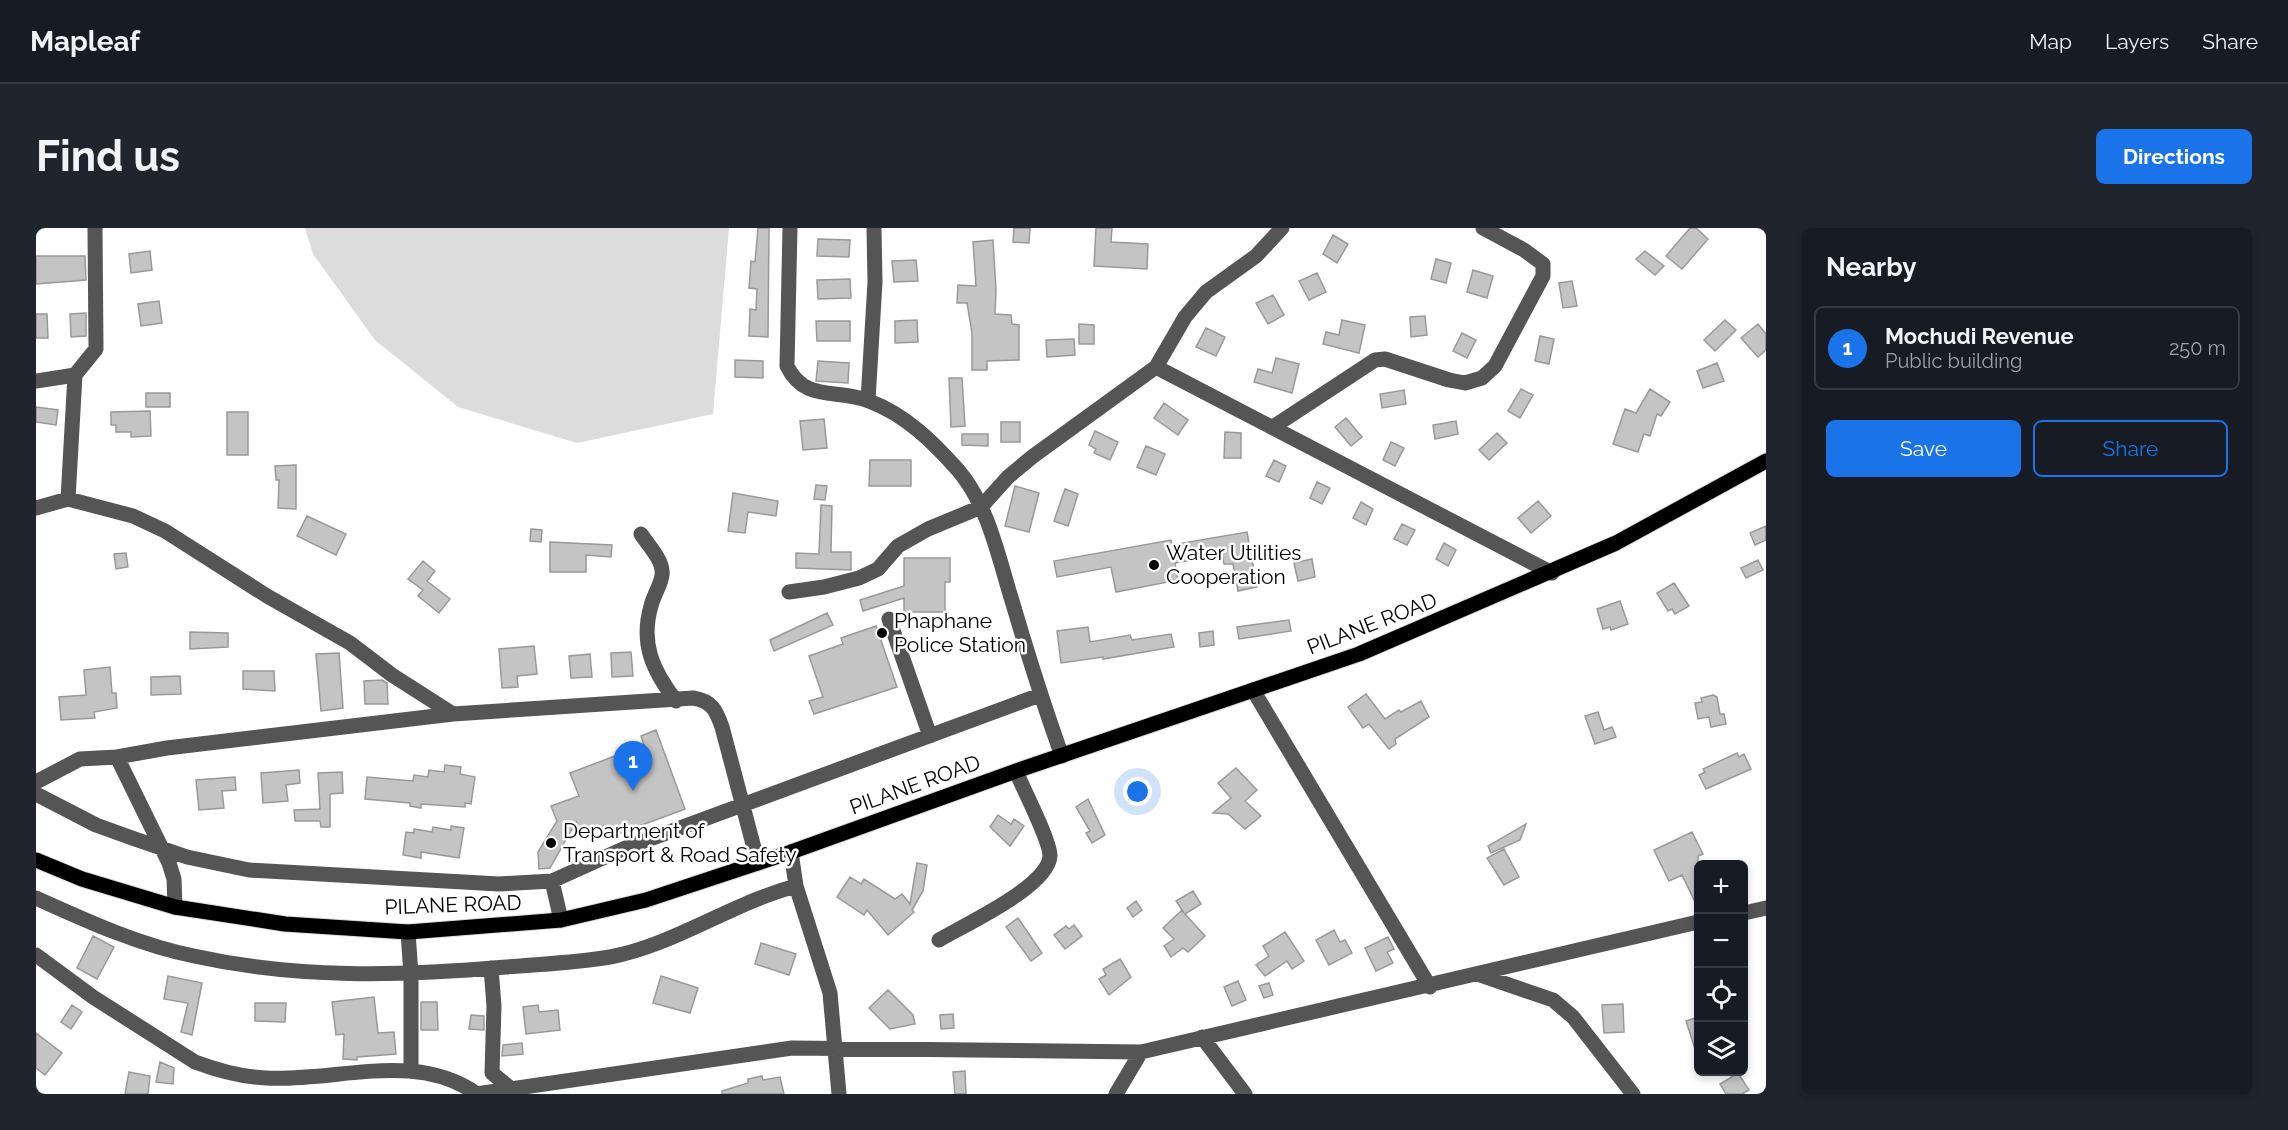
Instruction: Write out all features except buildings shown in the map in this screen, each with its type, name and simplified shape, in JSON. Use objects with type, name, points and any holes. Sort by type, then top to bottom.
[{"type":"main road","name":"PILANE ROAD","points":[[36,860],[82,879],[176,907],[285,924],[408,932],[561,920],[646,900],[791,852],[1016,771],[1359,654],[1552,573],[1626,538],[1766,461]]},
{"type":"street","points":[[68,499],[75,375],[96,348],[95,228]]},
{"type":"street","points":[[790,228],[787,366],[794,381],[805,389],[868,400],[921,431],[960,473],[981,507],[1040,695],[1062,756]]},
{"type":"street","points":[[868,400],[875,282],[874,228]]},
{"type":"street","points":[[789,592],[824,587],[859,578],[878,568],[898,546],[928,529],[981,507],[1008,477],[1032,457],[1156,367],[1185,317],[1206,292],[1256,256],[1282,228]]},
{"type":"street","points":[[1273,427],[1375,360],[1385,359],[1465,383],[1482,378],[1495,366],[1543,276],[1543,264],[1535,257],[1483,228]]},
{"type":"street","points":[[1156,367],[1552,573]]},
{"type":"street","points":[[36,381],[75,375]]},
{"type":"street","points":[[36,508],[68,499],[133,516],[165,531],[267,596],[350,643],[392,675],[453,714]]},
{"type":"street","points":[[641,534],[660,564],[663,574],[651,604],[646,627],[646,645],[654,668],[676,701]]},
{"type":"street","points":[[889,619],[930,736]]},
{"type":"street","points":[[1253,690],[1430,987]]},
{"type":"street","points":[[36,794],[96,825],[187,857],[249,870],[499,884],[552,881],[623,849],[1040,695]]},
{"type":"street","points":[[36,782],[80,759],[117,757],[167,748],[453,714],[676,701],[693,698],[705,700],[716,709],[758,862]]},
{"type":"street","points":[[117,757],[162,848],[174,879],[176,907]]},
{"type":"street","points":[[939,940],[1009,899],[1040,877],[1048,865],[1049,849],[1016,771]]},
{"type":"street","points":[[791,852],[796,886],[830,993],[839,1094]]},
{"type":"street","points":[[552,881],[561,920]]},
{"type":"street","points":[[36,898],[134,939],[192,956],[288,972],[411,975],[610,957],[648,946],[762,895],[796,886]]},
{"type":"street","points":[[1748,912],[1766,908]]},
{"type":"street","points":[[36,955],[93,997],[195,1062],[220,1071],[269,1078],[411,1071],[465,1085],[477,1094],[511,1091],[765,1050],[836,1047],[1141,1052],[1202,1036],[1430,987],[1694,923]]},
{"type":"street","points":[[408,932],[411,975],[411,1071]]},
{"type":"street","points":[[491,968],[494,1006],[492,1073],[511,1091]]},
{"type":"street","points":[[1480,975],[1553,1000],[1574,1017],[1633,1094]]},
{"type":"street","points":[[1202,1036],[1245,1094]]},
{"type":"street","points":[[1116,1094],[1141,1052]]},
{"type":"shaded area","points":[[305,228],[729,228],[713,414],[577,443],[458,407],[375,340],[313,254]]},
{"type":"place","name":"Water Utilities Cooperation","points":[[1154,565]]},
{"type":"place","name":"Phaphane Police Station","points":[[882,633]]},
{"type":"place","name":"Mochudi Revenue","points":[[633,791]]},
{"type":"place","name":"Department of Transport & Road Safety","points":[[551,843]]}]
